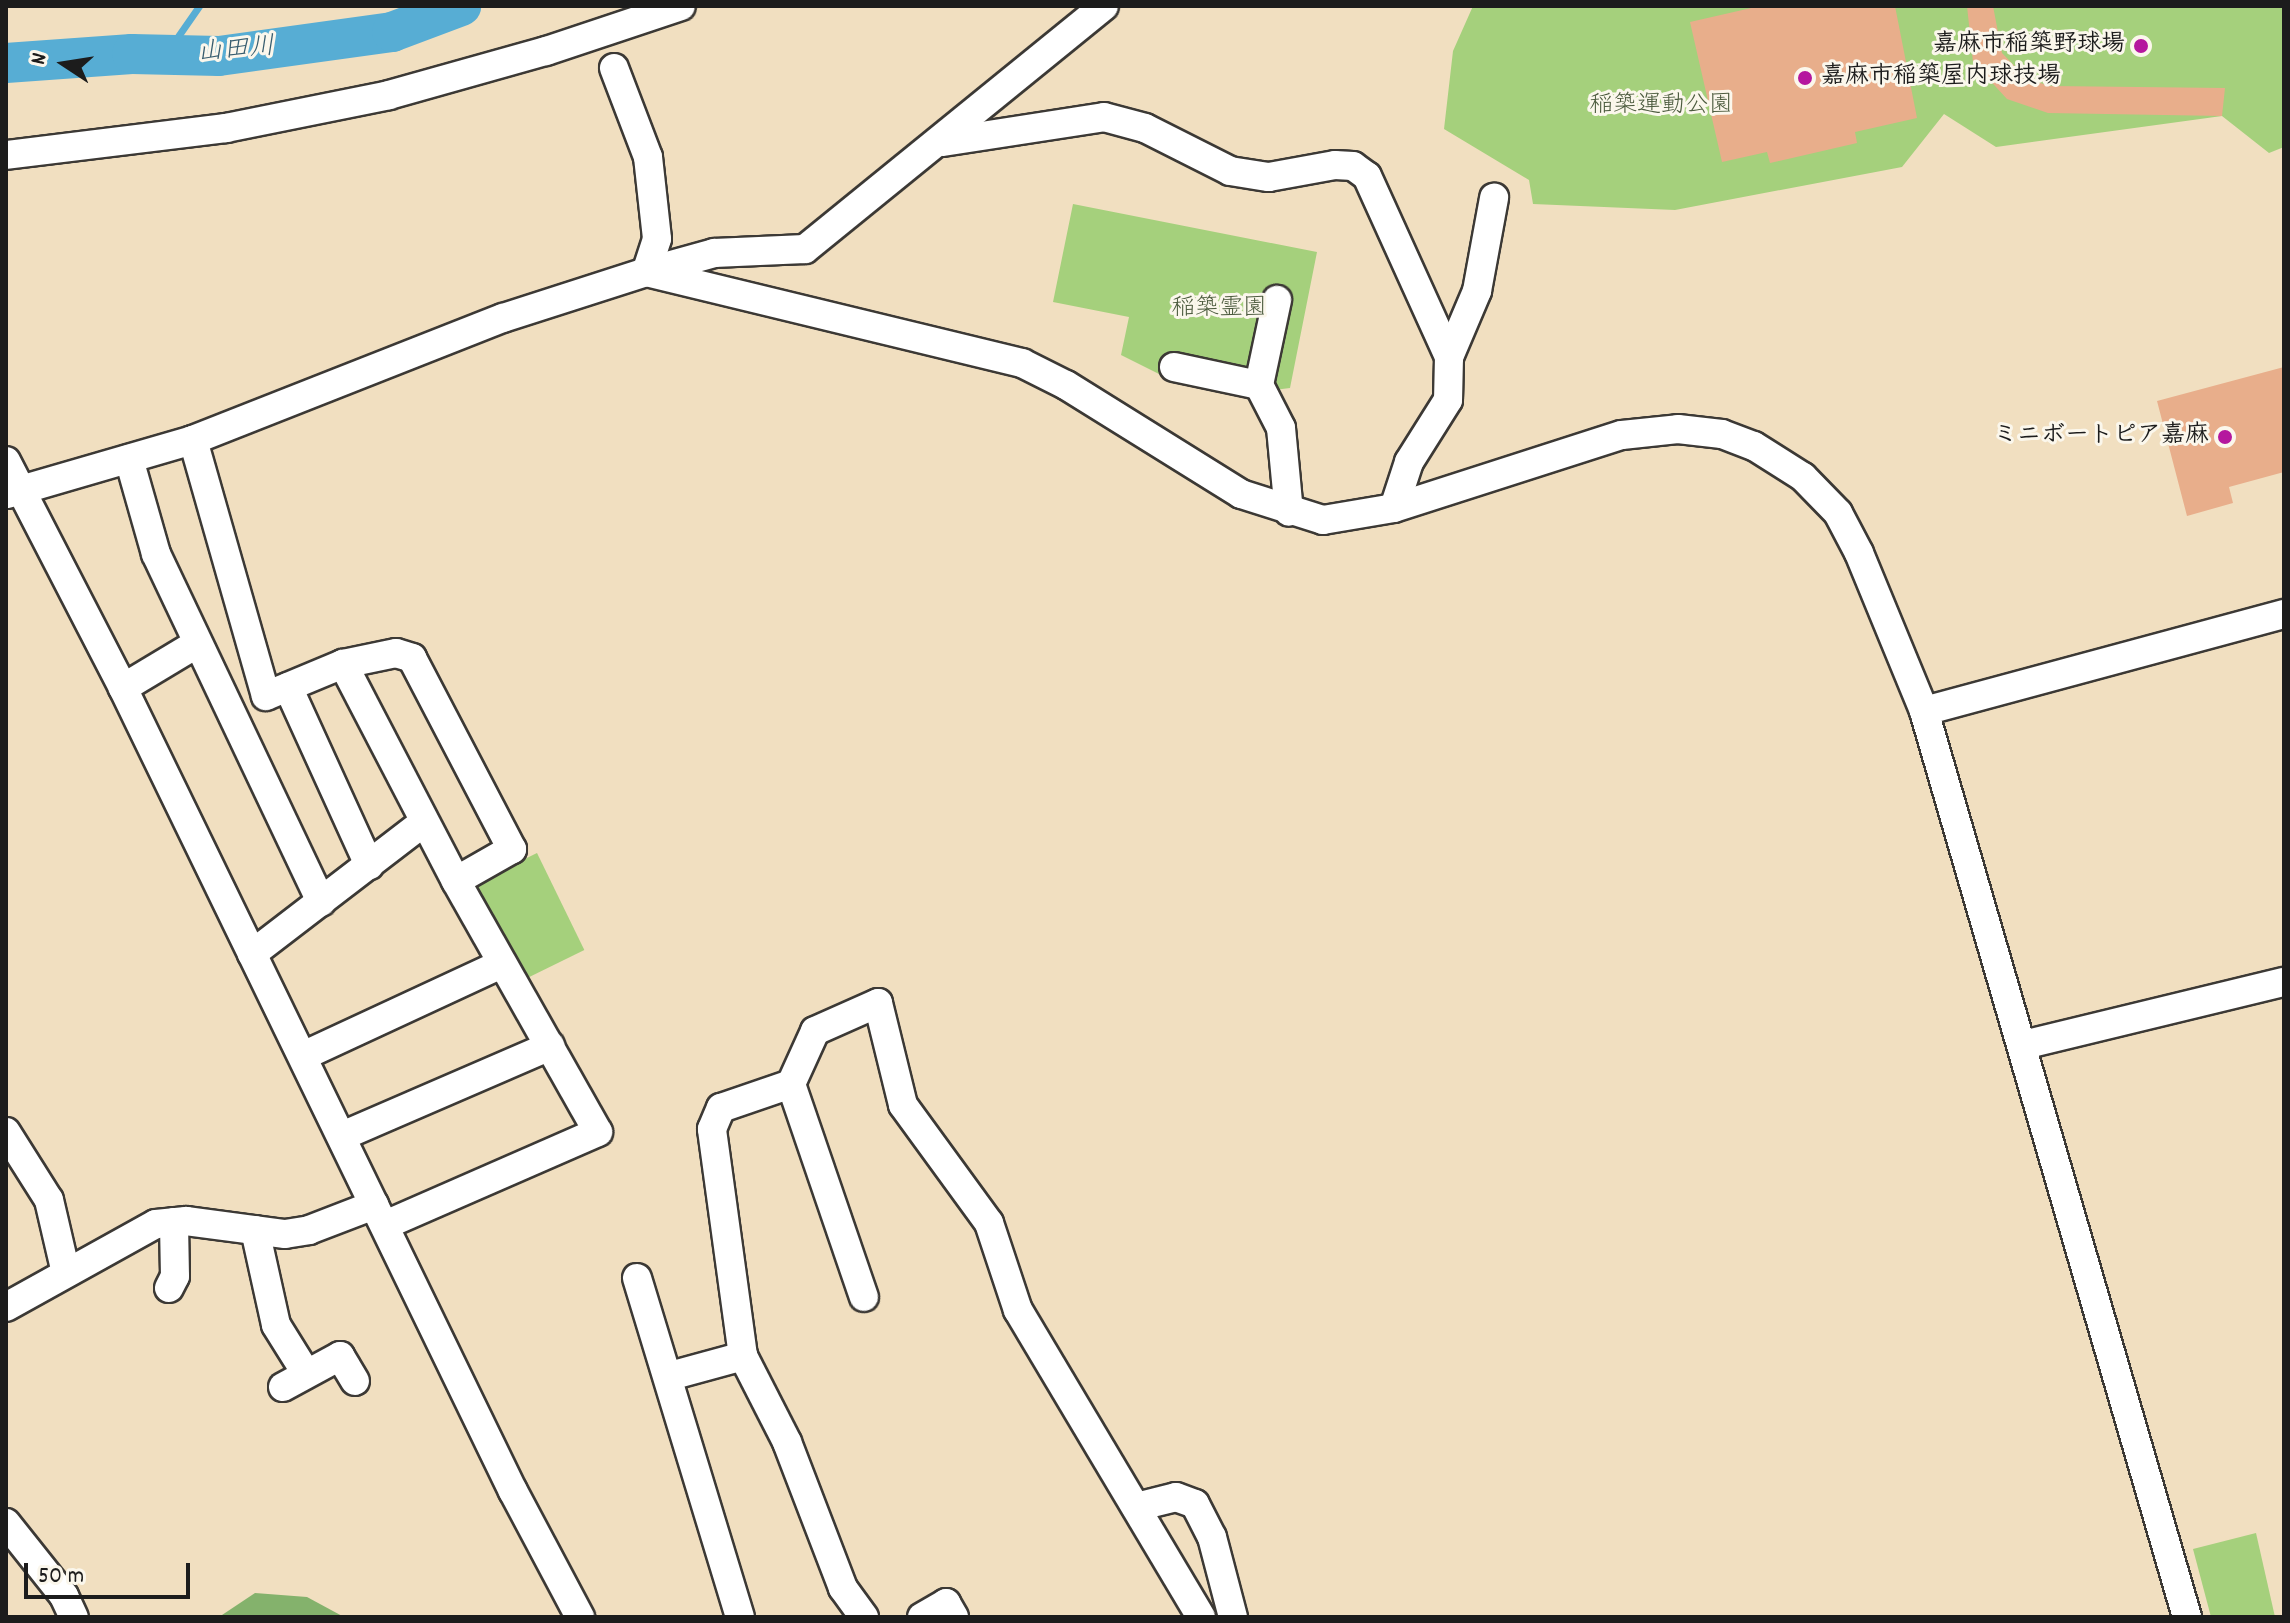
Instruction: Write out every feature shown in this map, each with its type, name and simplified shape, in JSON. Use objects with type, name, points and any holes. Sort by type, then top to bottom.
[{"type":"street","points":[[6,155],[226,128],[389,95],[546,51],[681,6]]},
{"type":"street","points":[[14,493],[193,440],[503,318],[646,272],[714,253],[805,249],[1104,6]]},
{"type":"street","points":[[614,68],[648,157],[657,239],[646,272]]},
{"type":"street","points":[[940,142],[1104,117],[1145,128],[1230,171],[1269,177],[1353,166],[1367,176],[1449,357]]},
{"type":"street","points":[[1394,508],[1409,462],[1448,400],[1449,357],[1477,291],[1494,198]]},
{"type":"street","points":[[646,272],[1022,363],[1066,385],[1241,494],[1289,512],[1323,520],[1394,508],[1622,435],[1678,429],[1722,434],[1754,446],[1803,477],[1838,513],[1924,711],[2187,1617]]},
{"type":"street","points":[[1277,300],[1259,385],[1281,428],[1289,512]]},
{"type":"street","points":[[1174,367],[1259,385]]},
{"type":"street","points":[[193,440],[277,691],[369,865]]},
{"type":"street","points":[[129,459],[156,554],[321,902]]},
{"type":"street","points":[[6,461],[14,493],[123,688],[580,1617]]},
{"type":"street","points":[[1924,711],[2284,614]]},
{"type":"street","points":[[123,688],[198,643]]},
{"type":"street","points":[[231,714],[343,664],[396,653],[412,658],[512,849],[456,881]]},
{"type":"street","points":[[6,1307],[156,1224],[174,1222],[255,1230],[309,1230],[380,1215],[598,1132],[501,964],[343,664]]},
{"type":"street","points":[[252,954],[424,822]]},
{"type":"street","points":[[303,1056],[501,964]]},
{"type":"street","points":[[2023,1045],[2284,982]]},
{"type":"street","points":[[864,1297],[791,1084],[815,1031],[878,1003],[903,1105],[989,1223],[1018,1310],[1201,1617]]},
{"type":"street","points":[[342,1136],[550,1046]]},
{"type":"street","points":[[791,1084],[721,1108],[713,1115],[743,1356],[787,1442],[843,1588],[864,1617]]},
{"type":"street","points":[[6,1132],[49,1200],[66,1273]]},
{"type":"street","points":[[169,1288],[175,1276],[174,1222]]},
{"type":"street","points":[[255,1230],[276,1325],[295,1380],[340,1356],[355,1381]]},
{"type":"street","points":[[637,1278],[670,1376],[740,1617]]},
{"type":"street","points":[[670,1376],[743,1356]]},
{"type":"street","points":[[1136,1507],[1176,1497],[1195,1504],[1212,1537],[1233,1617]]},
{"type":"street","points":[[6,1523],[14,1551],[64,1596],[74,1617]]},
{"type":"street","points":[[922,1617],[946,1603],[954,1617]]},
{"type":"green space","name":"稲築運動公園","points":[[1473,6],[2284,6],[2284,147],[2269,153],[2222,116],[1996,147],[1944,114],[1902,167],[1675,210],[1533,204],[1529,180],[1444,129],[1453,51]]},
{"type":"green space","name":"稲築霊園","points":[[1073,204],[1317,252],[1290,388],[1251,393],[1161,375],[1121,355],[1129,317],[1053,302]]},
{"type":"green space","points":[[537,853],[584,950],[520,982],[472,885]]},
{"type":"green space","points":[[2256,1533],[2275,1617],[2211,1617],[2193,1549]]},
{"type":"green space","points":[[255,1593],[307,1597],[344,1617],[219,1617]]},
{"type":"building","name":"嘉麻市稲築屋内球技場","points":[[1760,6],[1895,6],[1917,118],[1855,132],[1857,143],[1770,163],[1767,152],[1722,162],[1690,22]]},
{"type":"building","points":[[1967,6],[1993,6],[2002,53],[2027,79],[2050,86],[2225,88],[2222,116],[2048,113],[2007,99],[1973,62]]},
{"type":"building","name":"ミニボートピア嘉麻","points":[[2284,367],[2284,472],[2229,487],[2233,503],[2187,516],[2157,401]]},
{"type":"waterway","points":[[165,55],[199,6]]},
{"type":"waterway","name":"山田川","points":[[6,63],[132,54],[219,56],[392,32],[461,6]]},
{"type":"place","name":"嘉麻市稲築野球場","points":[[2141,46]]},
{"type":"place","name":"嘉麻市稲築屋内球技場","points":[[1805,78]]},
{"type":"place","name":"ミニボートピア嘉麻","points":[[2225,437]]}]
